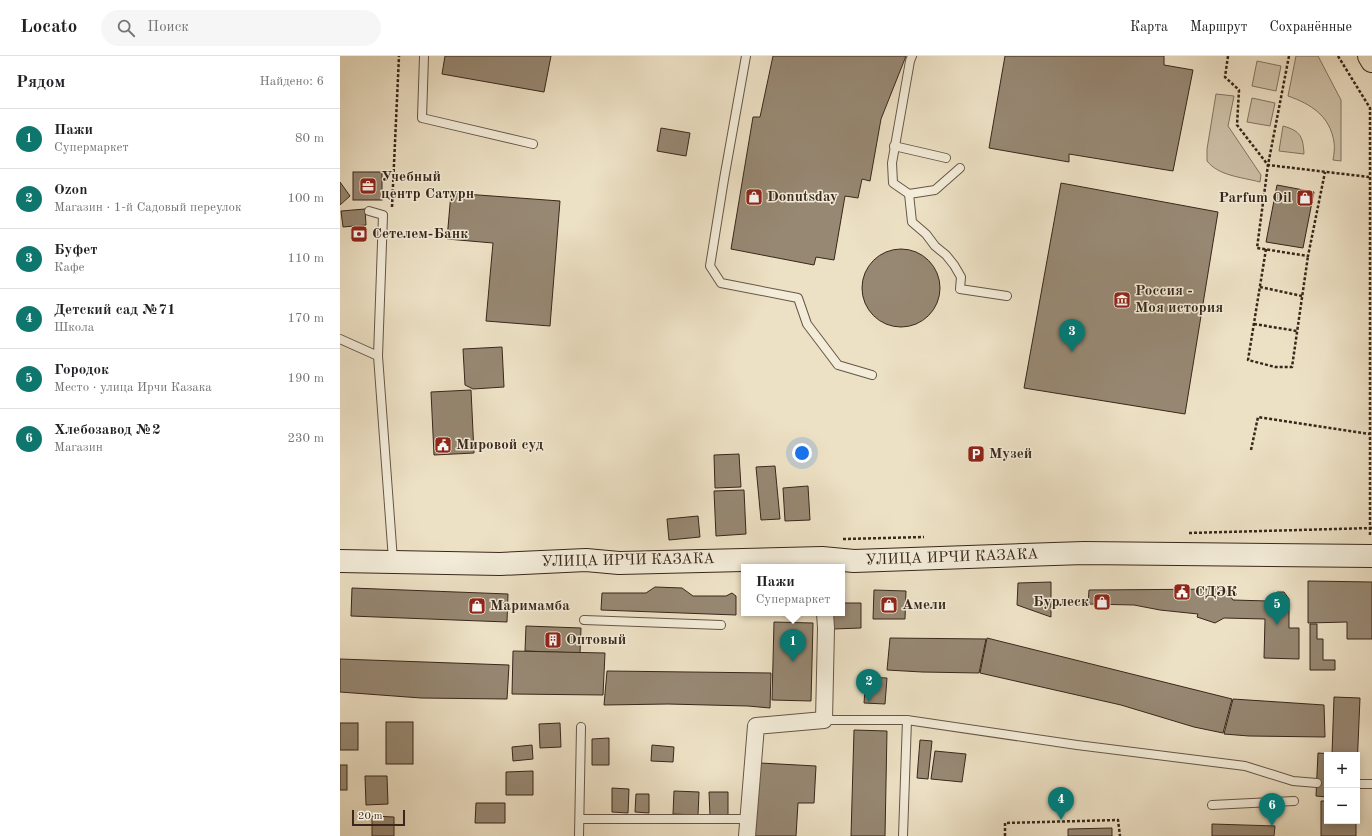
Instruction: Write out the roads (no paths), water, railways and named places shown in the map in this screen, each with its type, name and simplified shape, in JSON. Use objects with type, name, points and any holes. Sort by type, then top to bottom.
[{"type":"main road","points":[[1369,56],[1372,61]]},
{"type":"main road","name":"УЛИЦА ИРЧИ КАЗАКА","points":[[340,561],[500,564],[586,560],[619,562],[822,563],[1084,552],[1371,556]]},
{"type":"street","points":[[747,836],[756,726],[824,720],[825,616]]},
{"type":"lane","points":[[424,56],[422,118],[533,144]]},
{"type":"lane","points":[[746,56],[710,266],[721,283],[798,298],[807,324],[838,365],[872,375]]},
{"type":"lane","points":[[912,56],[894,146],[892,163],[893,183],[909,194],[935,190],[960,168]]},
{"type":"lane","points":[[894,146],[946,158]]},
{"type":"lane","points":[[909,194],[912,222],[926,234],[935,246],[946,255],[954,265],[961,277],[960,289],[1007,296]]},
{"type":"lane","points":[[370,211],[383,216],[378,356],[394,563]]},
{"type":"lane","points":[[340,339],[378,356]]},
{"type":"lane","points":[[584,620],[721,625]]},
{"type":"lane","points":[[824,720],[907,720],[1077,745],[1245,766],[1293,781],[1317,783]]},
{"type":"lane","points":[[903,836],[907,720]]},
{"type":"lane","points":[[579,836],[581,727]]},
{"type":"lane","points":[[1360,784],[1372,784]]},
{"type":"lane","points":[[1212,805],[1294,801]]},
{"type":"lane","points":[[580,819],[748,819]]},
{"type":"place","name":"Учебный центр Сатурн","points":[[368,186]]},
{"type":"place","name":"Donutsday","points":[[754,197]]},
{"type":"place","name":"Parfum Oil","points":[[1305,198]]},
{"type":"place","name":"Сетелем-Банк","points":[[359,234]]},
{"type":"place","name":"Россия - Моя история","points":[[1122,300]]},
{"type":"place","name":"Буфет","points":[[1072,352]]},
{"type":"place","name":"Мировой суд","points":[[443,445]]},
{"type":"place","name":"Музей","points":[[976,454]]},
{"type":"place","name":"СДЭК","points":[[1182,592]]},
{"type":"place","name":"Бурлеск","points":[[1102,602]]},
{"type":"place","name":"Амели","points":[[889,605]]},
{"type":"place","name":"Маримамба","points":[[477,606]]},
{"type":"place","name":"Городок","points":[[1277,625]]},
{"type":"place","name":"Оптовый","points":[[553,640]]},
{"type":"place","name":"Пажи","points":[[793,662]]},
{"type":"place","name":"Ozon","points":[[869,702]]},
{"type":"place","name":"Детский сад №71","points":[[1061,820]]},
{"type":"place","name":"Хлебозавод №2","points":[[1272,826]]}]
